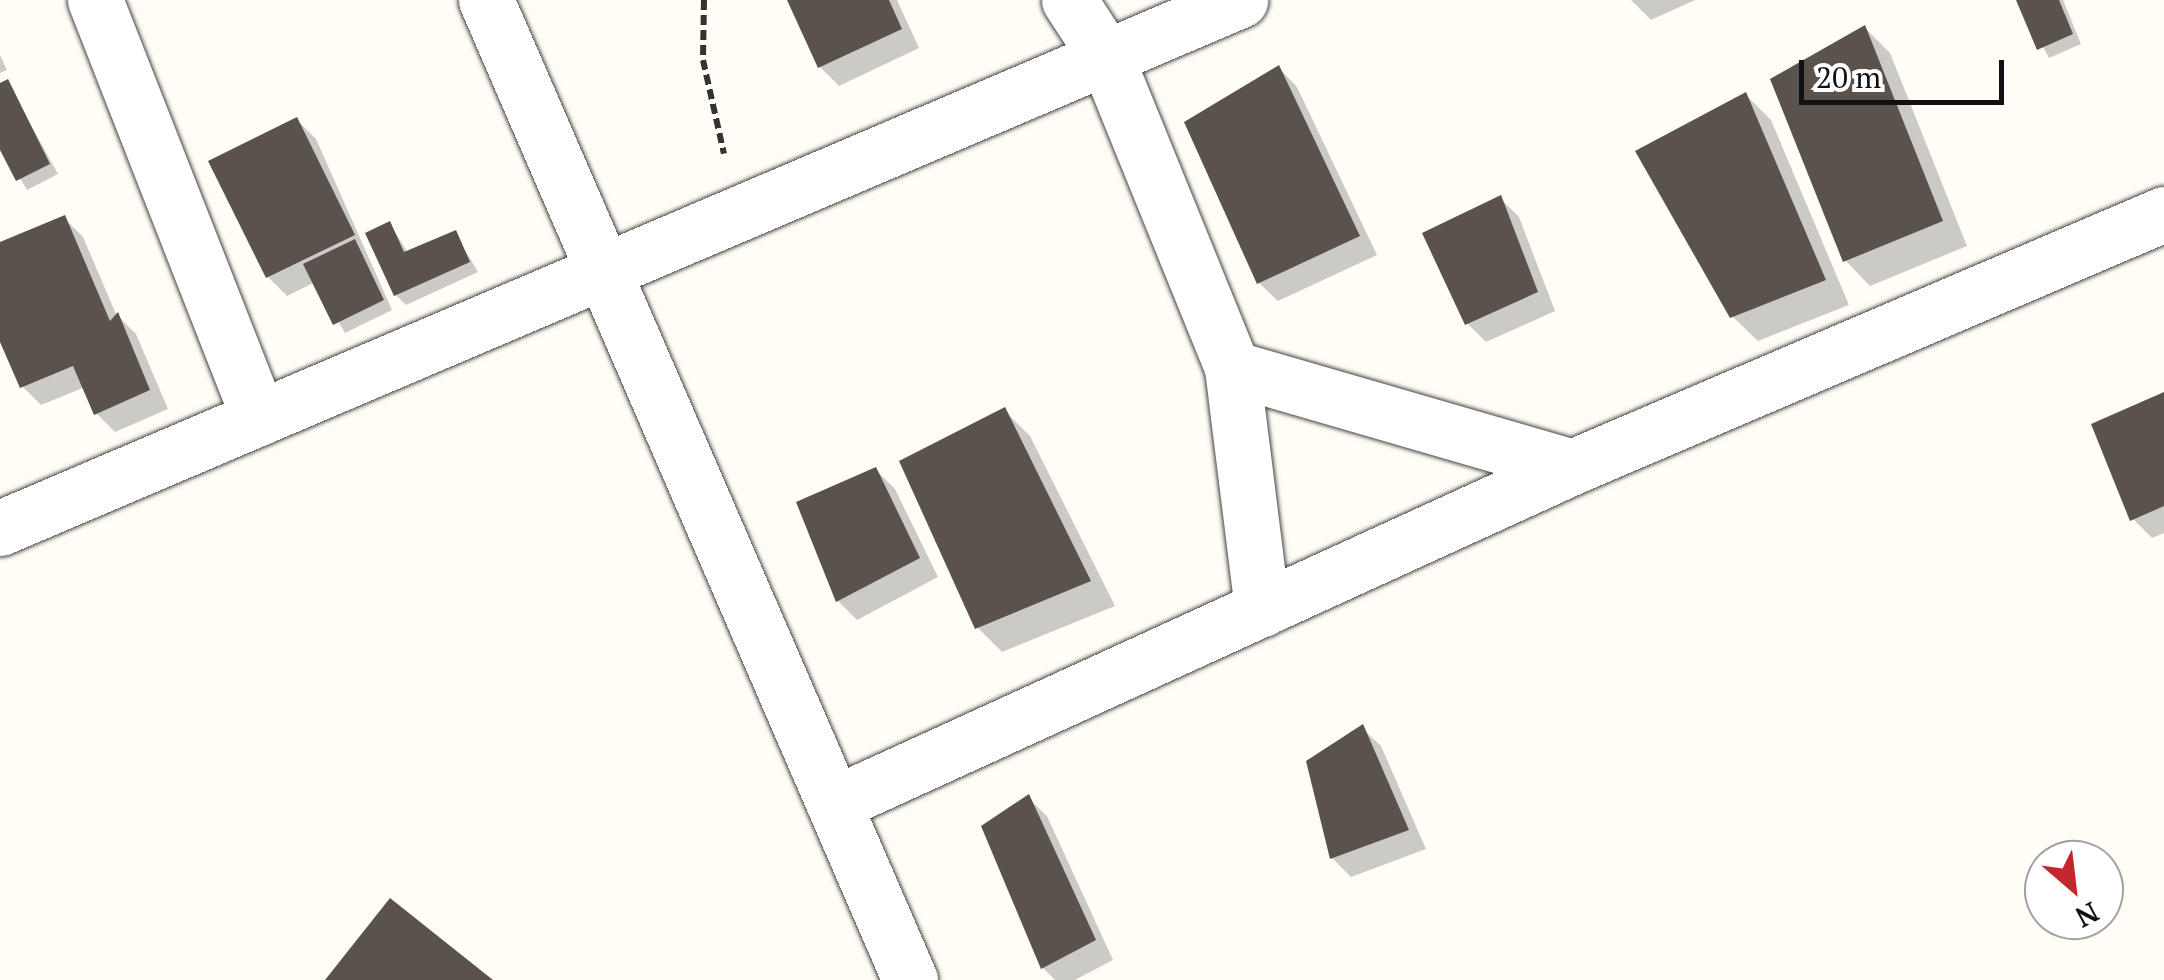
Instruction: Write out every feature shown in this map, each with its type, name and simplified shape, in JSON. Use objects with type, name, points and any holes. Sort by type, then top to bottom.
[{"type":"street","points":[[95,0],[260,418]]},
{"type":"street","points":[[486,0],[838,802],[910,980]]},
{"type":"street","points":[[1069,0],[1106,57],[1232,368],[1262,609]]},
{"type":"street","points":[[0,528],[737,210],[1240,0]]},
{"type":"street","points":[[838,802],[1572,467],[2164,214]]},
{"type":"street","points":[[1232,368],[1572,467]]},
{"type":"path","points":[[704,0],[702,60],[737,210]]},
{"type":"building","points":[[787,0],[889,0],[902,29],[818,68]]},
{"type":"building","points":[[2016,0],[2059,0],[2073,34],[2037,50]]},
{"type":"building","points":[[1865,25],[1943,221],[1843,262],[1770,79]]},
{"type":"building","points":[[1279,65],[1360,236],[1257,284],[1184,122]]},
{"type":"building","points":[[8,79],[50,164],[16,181],[0,150],[0,83]]},
{"type":"building","points":[[1746,92],[1826,280],[1730,318],[1635,151]]},
{"type":"building","points":[[297,117],[355,235],[266,278],[208,161]]},
{"type":"building","points":[[1501,195],[1538,292],[1465,325],[1422,233]]},
{"type":"building","points":[[65,215],[110,321],[118,312],[150,390],[94,415],[73,366],[20,388],[0,342],[0,242]]},
{"type":"building","points":[[390,221],[404,252],[456,230],[470,262],[394,296],[365,233]]},
{"type":"building","points":[[355,239],[384,300],[333,325],[303,264]]},
{"type":"building","points":[[2164,392],[2164,506],[2130,521],[2091,424]]},
{"type":"building","points":[[1005,407],[1091,581],[975,629],[899,461]]},
{"type":"building","points":[[876,467],[920,558],[836,602],[796,502]]},
{"type":"building","points":[[1363,724],[1409,830],[1330,859],[1306,761]]},
{"type":"building","points":[[1029,794],[1096,940],[1041,969],[981,826]]},
{"type":"building","points":[[390,898],[493,980],[325,980]]}]
